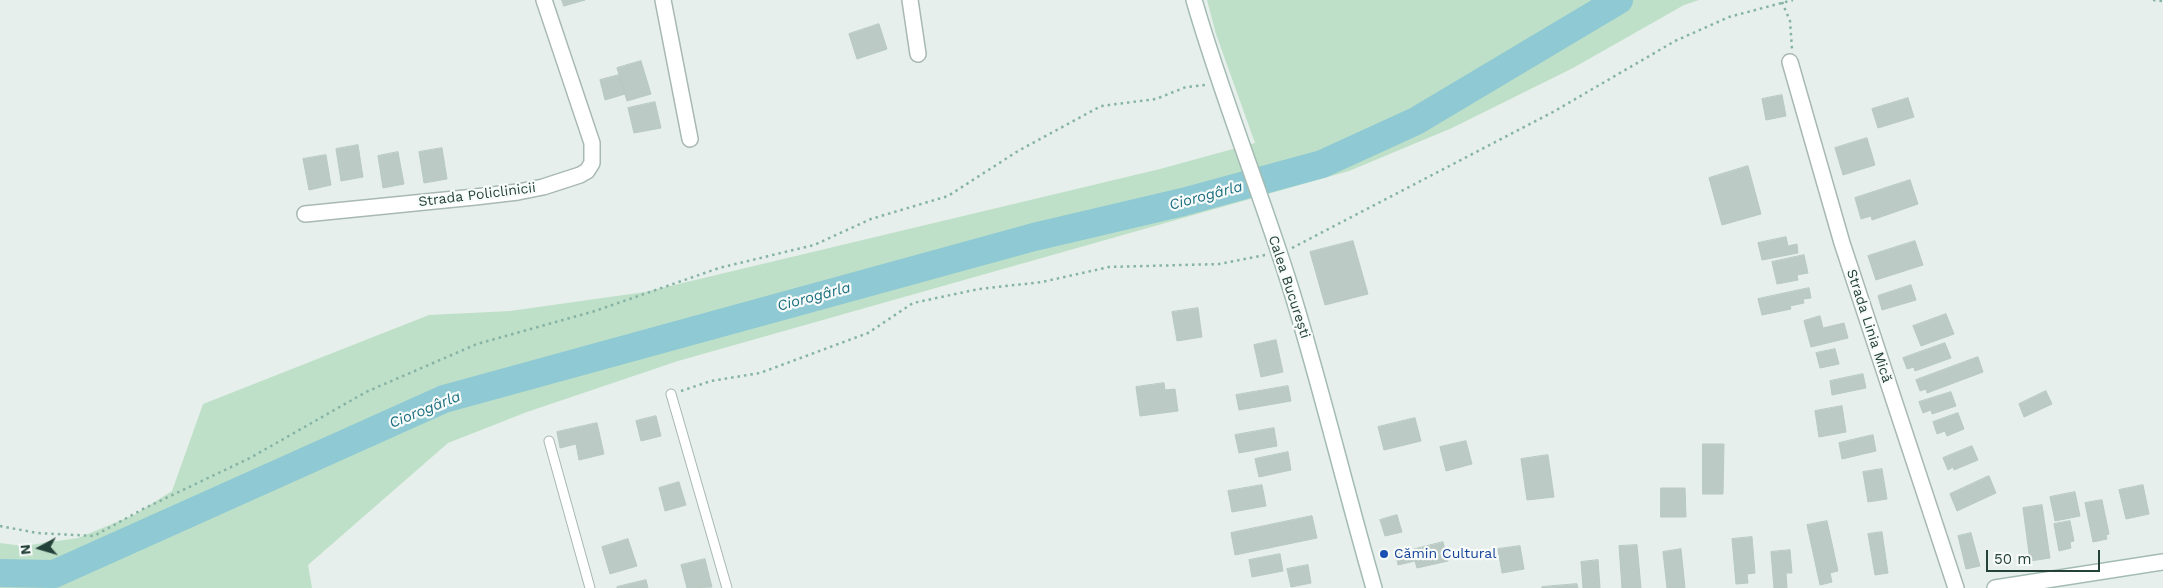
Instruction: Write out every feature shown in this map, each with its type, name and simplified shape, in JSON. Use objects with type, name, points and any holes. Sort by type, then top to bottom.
[{"type":"street","name":"Strada Policlinicii","points":[[305,214],[518,192],[565,180],[587,171],[592,163],[592,143],[544,0]]},
{"type":"street","points":[[663,0],[690,139]]},
{"type":"street","points":[[910,0],[918,54]]},
{"type":"street","name":"Calea București","points":[[1194,0],[1230,116],[1276,246],[1318,381],[1372,585]]},
{"type":"street","name":"Strada Linia Mică","points":[[1790,62],[1842,243],[1956,588]]},
{"type":"street","points":[[1995,588],[2163,562]]},
{"type":"lane","points":[[671,394],[727,588]]},
{"type":"lane","points":[[549,441],[590,588]]},
{"type":"path","points":[[671,394],[711,381],[760,373],[868,333],[913,303],[978,289],[1042,282],[1109,267],[1219,264],[1276,246],[1315,238],[1553,112],[1675,41],[1729,17],[1794,0]]},
{"type":"path","points":[[2153,0],[2163,1]]},
{"type":"path","points":[[1782,2],[1790,21],[1792,42],[1790,62]]},
{"type":"path","points":[[0,526],[37,533],[94,536],[143,509],[250,458],[366,392],[477,344],[595,311],[719,268],[814,245],[871,219],[948,196],[1018,152],[1101,106],[1156,99],[1186,87],[1220,85]]},
{"type":"green space","points":[[1207,0],[1699,0],[1684,5],[1573,68],[1452,128],[1349,171],[678,361],[527,412],[448,443],[308,565],[312,588],[0,588],[0,543],[23,546],[78,538],[134,515],[172,491],[203,404],[429,315],[510,311],[645,292],[1160,169],[1255,143],[1216,34]]},
{"type":"building","points":[[562,0],[585,0],[564,6]]},
{"type":"building","points":[[879,24],[887,49],[857,59],[849,34]]},
{"type":"building","points":[[641,61],[651,94],[627,101],[617,68]]},
{"type":"building","points":[[619,75],[625,94],[605,100],[600,80]]},
{"type":"building","points":[[1782,95],[1786,116],[1766,120],[1762,99]]},
{"type":"building","points":[[1908,98],[1914,117],[1878,128],[1872,109]]},
{"type":"building","points":[[655,102],[661,128],[634,133],[628,108]]},
{"type":"building","points":[[1867,138],[1875,165],[1843,175],[1835,148]]},
{"type":"building","points":[[358,145],[363,177],[341,181],[336,149]]},
{"type":"building","points":[[442,148],[447,179],[424,183],[419,152]]},
{"type":"building","points":[[398,152],[404,184],[383,188],[378,156]]},
{"type":"building","points":[[326,155],[331,185],[309,190],[303,159]]},
{"type":"building","points":[[1748,166],[1761,214],[1722,225],[1709,178]]},
{"type":"building","points":[[1910,180],[1918,204],[1872,220],[1871,216],[1861,219],[1855,198]]},
{"type":"building","points":[[1786,237],[1788,246],[1797,244],[1798,253],[1762,260],[1758,243]]},
{"type":"building","points":[[1353,241],[1368,294],[1325,305],[1310,252]]},
{"type":"building","points":[[1915,241],[1923,265],[1876,280],[1868,256]]},
{"type":"building","points":[[1804,255],[1808,273],[1797,275],[1798,280],[1777,284],[1772,262]]},
{"type":"building","points":[[1911,285],[1916,300],[1882,310],[1878,296]]},
{"type":"building","points":[[1809,288],[1811,298],[1803,299],[1804,303],[1790,306],[1791,309],[1762,315],[1758,299]]},
{"type":"building","points":[[1198,308],[1202,337],[1177,341],[1172,312]]},
{"type":"building","points":[[1946,314],[1954,334],[1921,346],[1913,326]]},
{"type":"building","points":[[1820,316],[1823,328],[1844,323],[1848,338],[1811,347],[1804,321]]},
{"type":"building","points":[[1276,340],[1283,372],[1261,377],[1254,345]]},
{"type":"building","points":[[1945,343],[1951,358],[1915,371],[1914,367],[1907,369],[1903,358]]},
{"type":"building","points":[[1835,349],[1839,364],[1820,368],[1816,353]]},
{"type":"building","points":[[1978,357],[1983,372],[1927,393],[1926,389],[1920,391],[1916,380]]},
{"type":"building","points":[[1863,374],[1866,388],[1832,395],[1830,381]]},
{"type":"building","points":[[1164,383],[1165,390],[1175,389],[1178,411],[1140,416],[1136,387]]},
{"type":"building","points":[[1288,386],[1291,401],[1239,410],[1236,395]]},
{"type":"building","points":[[2046,391],[2052,404],[2024,417],[2019,404]]},
{"type":"building","points":[[1951,392],[1956,406],[1932,414],[1931,410],[1923,413],[1919,402]]},
{"type":"building","points":[[1842,406],[1846,432],[1819,437],[1815,411]]},
{"type":"building","points":[[1958,413],[1964,429],[1947,436],[1945,431],[1937,434],[1933,422]]},
{"type":"building","points":[[656,416],[661,436],[641,441],[636,421]]},
{"type":"building","points":[[1415,418],[1421,441],[1384,450],[1378,427]]},
{"type":"building","points":[[597,423],[604,454],[579,460],[576,444],[560,448],[557,432]]},
{"type":"building","points":[[1274,428],[1277,446],[1239,453],[1235,435]]},
{"type":"building","points":[[1873,435],[1876,451],[1842,459],[1839,443]]},
{"type":"building","points":[[1466,441],[1472,464],[1446,471],[1440,447]]},
{"type":"building","points":[[1703,444],[1724,444],[1723,494],[1703,494]]},
{"type":"building","points":[[1972,446],[1978,460],[1954,470],[1953,467],[1948,470],[1943,458]]},
{"type":"building","points":[[1288,452],[1291,470],[1259,477],[1255,459]]},
{"type":"building","points":[[1548,455],[1554,497],[1527,500],[1521,459]]},
{"type":"building","points":[[1882,469],[1887,499],[1868,502],[1863,472]]},
{"type":"building","points":[[1989,476],[1996,493],[1957,511],[1950,494]]},
{"type":"building","points":[[679,482],[686,505],[665,511],[659,488]]},
{"type":"building","points":[[1262,485],[1266,506],[1232,512],[1228,491]]},
{"type":"building","points":[[2143,485],[2149,514],[2126,519],[2119,490]]},
{"type":"building","points":[[1661,488],[1685,488],[1686,517],[1661,517]]},
{"type":"building","points":[[2075,492],[2080,516],[2055,521],[2050,497]]},
{"type":"building","points":[[2102,500],[2109,534],[2106,535],[2107,539],[2093,542],[2085,503]]},
{"type":"building","points":[[2042,505],[2050,558],[2030,561],[2023,508]]},
{"type":"building","points":[[1397,515],[1402,532],[1385,536],[1380,520]]},
{"type":"building","points":[[1312,516],[1317,538],[1235,555],[1231,533]]},
{"type":"building","points":[[1827,521],[1838,571],[1830,573],[1832,582],[1820,585],[1807,525]]},
{"type":"building","points":[[2070,521],[2074,541],[2070,542],[2071,548],[2059,551],[2054,524]]},
{"type":"building","points":[[1882,532],[1888,573],[1875,575],[1868,534]]},
{"type":"building","points":[[1971,533],[1980,566],[1966,569],[1958,536]]},
{"type":"building","points":[[1752,537],[1755,573],[1747,574],[1748,583],[1736,584],[1732,539]]},
{"type":"building","points":[[628,539],[637,566],[610,574],[602,547]]},
{"type":"building","points":[[1443,542],[1448,561],[1417,568],[1415,561],[1398,565],[1396,554]]},
{"type":"building","points":[[1637,545],[1641,588],[1622,588],[1619,546]]},
{"type":"building","points":[[1520,546],[1524,569],[1502,573],[1498,549]]},
{"type":"building","points":[[1681,549],[1685,588],[1667,588],[1663,552]]},
{"type":"building","points":[[1790,550],[1792,573],[1786,573],[1787,588],[1774,588],[1771,552]]},
{"type":"building","points":[[1280,554],[1283,571],[1252,577],[1249,560]]},
{"type":"building","points":[[705,559],[712,587],[687,588],[681,565]]},
{"type":"building","points":[[1598,560],[1600,588],[1583,588],[1581,562]]},
{"type":"building","points":[[1308,565],[1311,583],[1291,587],[1287,569]]},
{"type":"building","points":[[646,580],[648,588],[617,588],[617,587]]},
{"type":"building","points":[[1577,584],[1578,588],[1542,588],[1542,587]]},
{"type":"waterway","name":"Ciorogârla","points":[[0,573],[54,574],[444,399],[1034,237],[1183,202],[1322,164],[1416,121],[1619,0]]},
{"type":"place","name":"Cămin Cultural","points":[[1384,554]]}]
